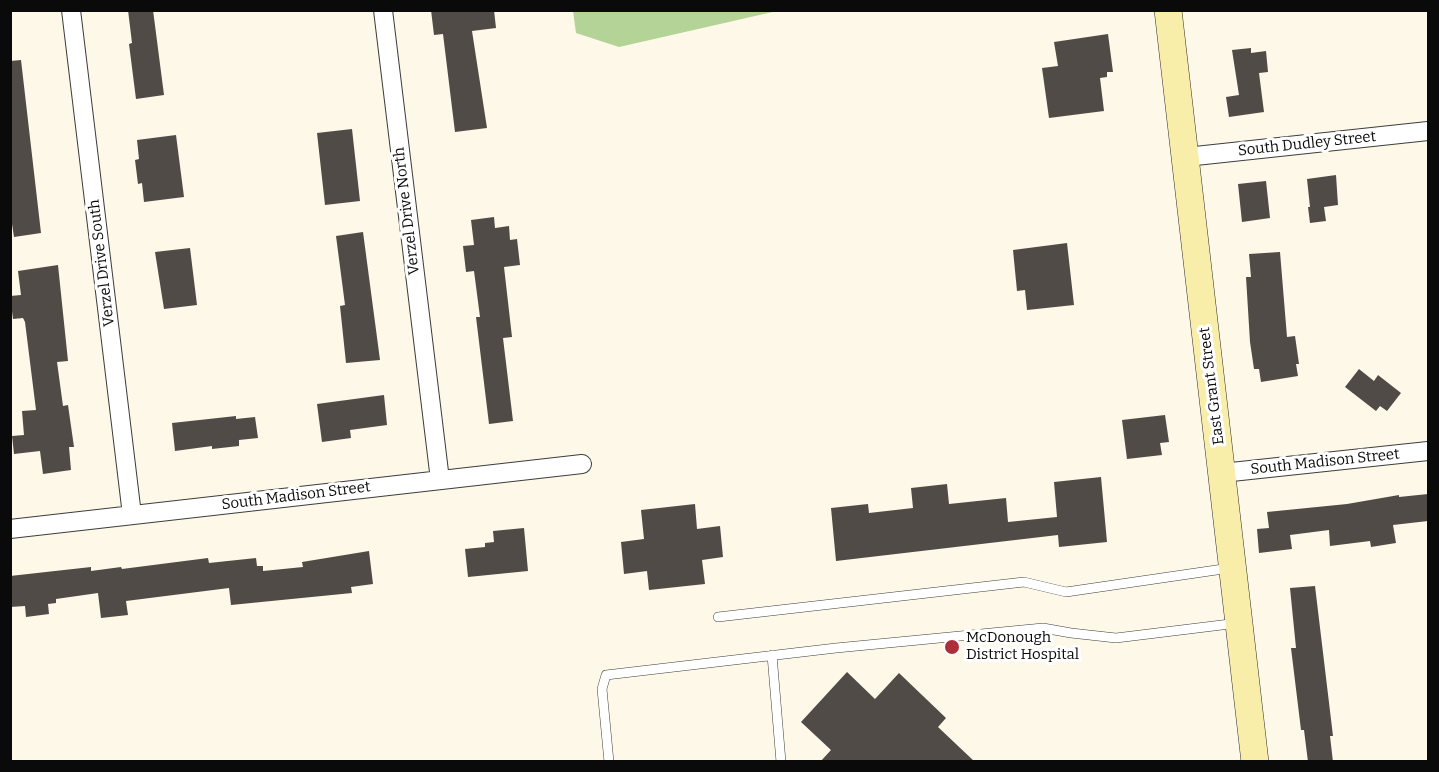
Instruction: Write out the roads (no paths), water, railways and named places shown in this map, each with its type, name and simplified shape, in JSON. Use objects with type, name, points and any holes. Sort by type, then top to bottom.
[{"type":"main road","name":"East Grant Street","points":[[1168,10],[1255,762]]},
{"type":"street","name":"Verzel Drive South","points":[[71,10],[132,515]]},
{"type":"street","name":"Verzel Drive North","points":[[383,10],[440,480]]},
{"type":"street","name":"South Dudley Street","points":[[1185,157],[1428,131]]},
{"type":"street","name":"South Madison Street","points":[[1222,473],[1428,451]]},
{"type":"street","name":"South Madison Street","points":[[10,529],[582,464]]},
{"type":"lane","points":[[718,617],[1024,582],[1066,592],[1232,567]]},
{"type":"lane","points":[[609,762],[602,689],[606,675],[772,655],[1043,628],[1116,638],[1238,623]]},
{"type":"lane","points":[[772,655],[781,762]]},
{"type":"place","name":"McDonough District Hospital","points":[[952,647]]}]
